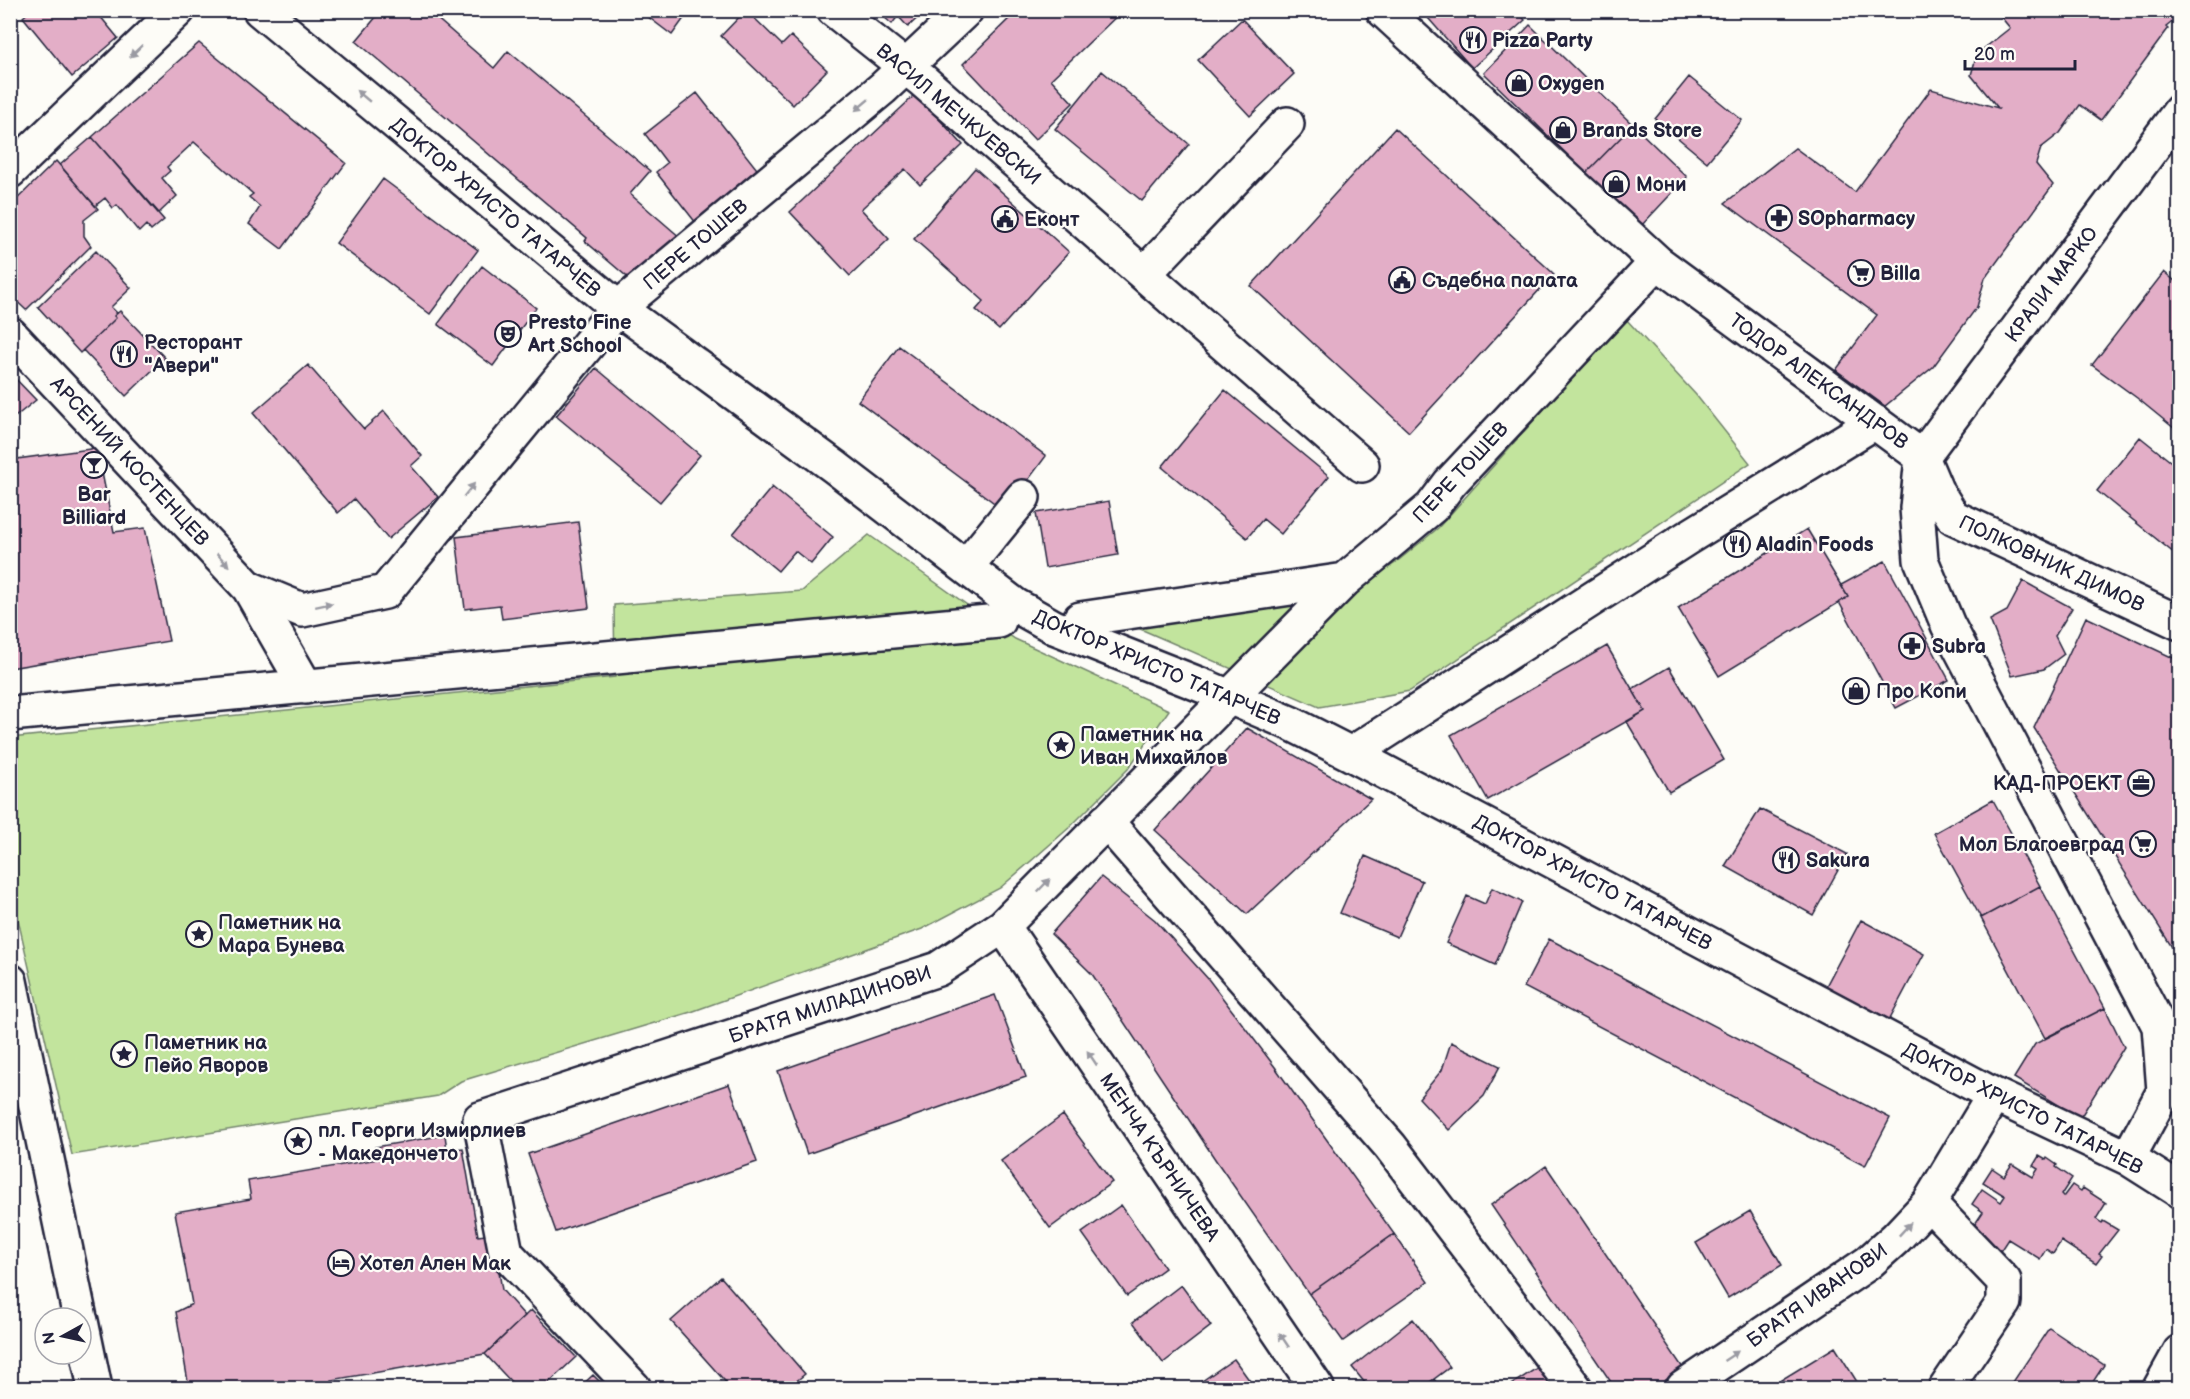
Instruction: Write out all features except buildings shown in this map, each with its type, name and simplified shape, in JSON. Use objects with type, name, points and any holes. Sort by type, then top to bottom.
[{"type":"street","points":[[10,171],[178,10]]},
{"type":"street","name":"ДОКТОР ХРИСТО ТАТАРЧЕВ","points":[[260,10],[618,308],[835,467],[977,576],[1007,613],[1054,627],[1292,724],[1994,1095],[2140,1166],[2180,1191]]},
{"type":"street","name":"ВАСИЛ МЕЧКУЕВСКИ","points":[[834,10],[907,67],[1362,465]]},
{"type":"street","name":"ПЕРЕ ТОШЕВ","points":[[249,588],[302,610],[385,592],[618,308],[907,67],[966,10]]},
{"type":"street","name":"ТОДОР АЛЕКСАНДРОВ","points":[[1383,10],[1657,262],[1922,458],[1917,508],[1921,560],[1948,626],[2159,1026],[2172,1091],[2140,1166]]},
{"type":"street","name":"КРАЛИ МАРКО","points":[[1922,458],[2180,111]]},
{"type":"street","points":[[1144,274],[1287,124]]},
{"type":"street","name":"ПЕРЕ ТОШЕВ","points":[[1229,697],[1345,580],[1432,507],[1450,483],[1657,262]]},
{"type":"street","name":"АРСЕНИЙ КОСТЕНЦЕВ","points":[[10,334],[249,588]]},
{"type":"street","points":[[1352,754],[1688,538],[1875,422]]},
{"type":"street","name":"ПОЛКОВНИК ДИМОВ","points":[[1922,458],[1936,490],[1953,517],[2180,623]]},
{"type":"street","points":[[977,576],[1023,497]]},
{"type":"street","points":[[1080,619],[1345,580]]},
{"type":"street","points":[[249,588],[306,687]]},
{"type":"street","points":[[10,714],[306,687],[1007,613]]},
{"type":"street","name":"БРАТЯ МИЛАДИНОВИ","points":[[634,1389],[506,1252],[480,1119],[938,969],[1003,926],[1229,697]]},
{"type":"street","points":[[1106,821],[1390,1146],[1575,1389]]},
{"type":"street","name":"МЕНЧА КЪРНИЧЕВА","points":[[1003,926],[1317,1389]]},
{"type":"street","points":[[10,981],[78,1306]]},
{"type":"street","name":"БРАТЯ ИВАНОВИ","points":[[1683,1389],[1868,1263],[1896,1238],[1929,1203],[1994,1095]]},
{"type":"street","points":[[2140,1166],[2180,1204]]},
{"type":"street","points":[[1929,1203],[2004,1281],[2004,1302],[1946,1389]]},
{"type":"street","points":[[2160,1389],[2180,1352]]},
{"type":"street","points":[[90,1366],[95,1389]]},
{"type":"street","points":[[2174,1389],[2180,1385]]},
{"type":"green space","points":[[1625,318],[1696,395],[1750,463],[1410,691],[1319,707],[1129,624],[1350,593],[1394,564],[1438,528]]},
{"type":"green space","points":[[869,535],[1015,639],[1169,710],[1128,769],[1070,827],[1000,888],[922,929],[691,1012],[461,1081],[438,1096],[72,1155],[11,889],[10,738],[615,677],[614,605],[802,591]]},
{"type":"place","name":"Pizza Party","points":[[1473,40]]},
{"type":"place","name":"Oxygen","points":[[1519,83]]},
{"type":"place","name":"Brands Store","points":[[1563,130]]},
{"type":"place","name":"Мони","points":[[1616,184]]},
{"type":"place","name":"SOpharmacy","points":[[1779,218]]},
{"type":"place","name":"Еконт","points":[[1005,219]]},
{"type":"place","name":"Billa","points":[[1861,273]]},
{"type":"place","name":"Съдебна палата","points":[[1402,280]]},
{"type":"place","name":"Presto Fine Art School","points":[[508,334]]},
{"type":"place","name":"Ресторант \"Авери\"","points":[[124,354]]},
{"type":"place","name":"Bar Billiard","points":[[94,465]]},
{"type":"place","name":"Aladin Foods","points":[[1737,544]]},
{"type":"place","name":"Subra","points":[[1912,646]]},
{"type":"place","name":"Про Копи","points":[[1856,691]]},
{"type":"place","name":"Паметник на Иван Михайлов","points":[[1061,745]]},
{"type":"place","name":"КАД-ПРОЕКТ","points":[[2141,783]]},
{"type":"place","name":"Мол Благоевград","points":[[2143,844]]},
{"type":"place","name":"Sakura","points":[[1786,860]]},
{"type":"place","name":"Паметник на Мара Бунева","points":[[199,934]]},
{"type":"place","name":"Паметник на Пейо Яворов","points":[[124,1054]]},
{"type":"place","name":"пл. Георги Измирлиев - Македончето","points":[[298,1141]]},
{"type":"place","name":"Хотел Ален Мак","points":[[341,1263]]}]
